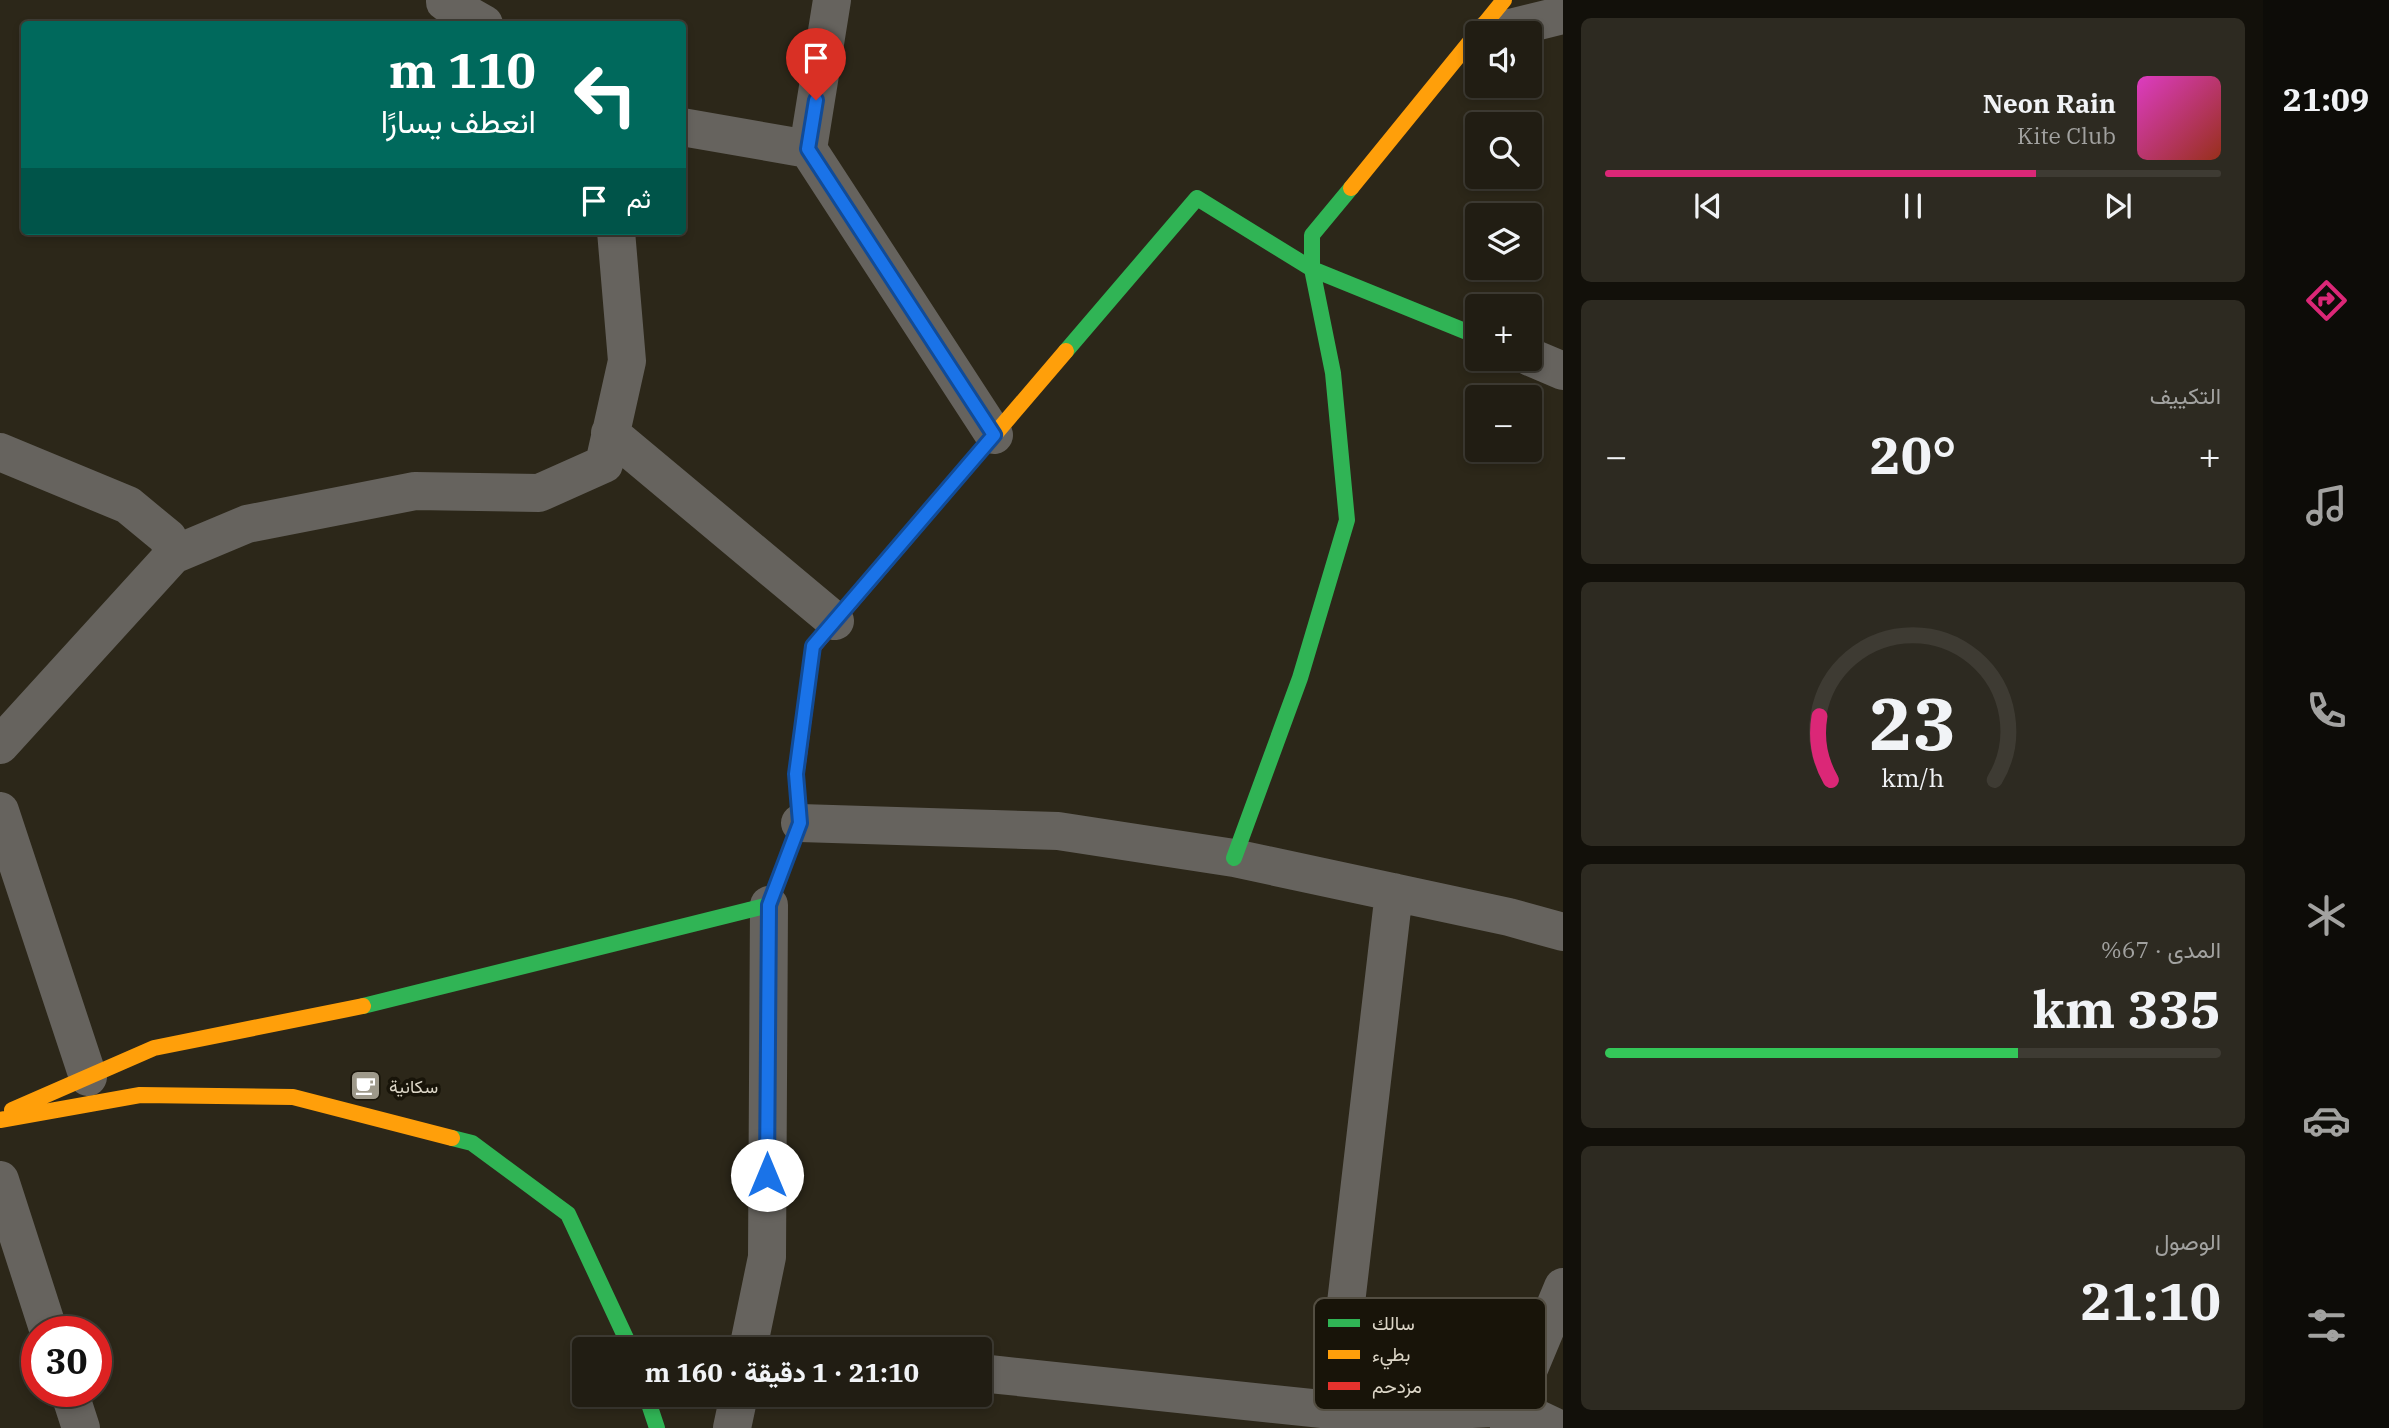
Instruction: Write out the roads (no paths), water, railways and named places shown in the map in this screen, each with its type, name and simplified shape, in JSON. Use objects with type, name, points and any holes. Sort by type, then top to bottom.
[{"type":"street","points":[[445,0],[479,21]]},
{"type":"street","points":[[832,0],[808,149],[994,435]]},
{"type":"street","points":[[1490,21],[1504,0]]},
{"type":"street","points":[[1539,21],[1563,15]]},
{"type":"street","points":[[1234,858],[1300,678],[1346,520],[1333,373],[1312,269],[1312,235],[1465,54]]},
{"type":"street","points":[[686,128],[808,149]]},
{"type":"street","points":[[750,1337],[767,1257],[769,905],[800,823],[796,774],[813,646],[1197,198],[1312,269],[1465,331]]},
{"type":"street","points":[[0,745],[173,555],[247,524],[415,492],[539,494],[604,464],[627,361],[616,235]]},
{"type":"street","points":[[1542,362],[1563,371]]},
{"type":"street","points":[[610,433],[835,621]]},
{"type":"street","points":[[0,452],[128,505],[169,538],[173,555]]},
{"type":"street","points":[[0,811],[88,1077]]},
{"type":"street","points":[[800,823],[1058,831],[1234,858],[1509,917],[1563,932]]},
{"type":"street","points":[[1347,1298],[1394,892]]},
{"type":"street","points":[[0,1118],[154,1048],[375,1004],[769,905]]},
{"type":"street","points":[[0,1118],[140,1095],[293,1097],[472,1143],[568,1214],[625,1337]]},
{"type":"street","points":[[0,1180],[44,1316]]},
{"type":"street","points":[[1546,1330],[1563,1287]]},
{"type":"street","points":[[992,1374],[1314,1408]]},
{"type":"street","points":[[74,1407],[81,1428]]},
{"type":"street","points":[[650,1407],[657,1428]]},
{"type":"street","points":[[732,1428],[736,1407]]},
{"type":"street","points":[[1331,1410],[1369,1414],[1511,1418],[1557,1428]]},
{"type":"street","points":[[1365,1410],[1369,1414]]},
{"type":"place","name":"سكانية","points":[[366,1086]]}]
